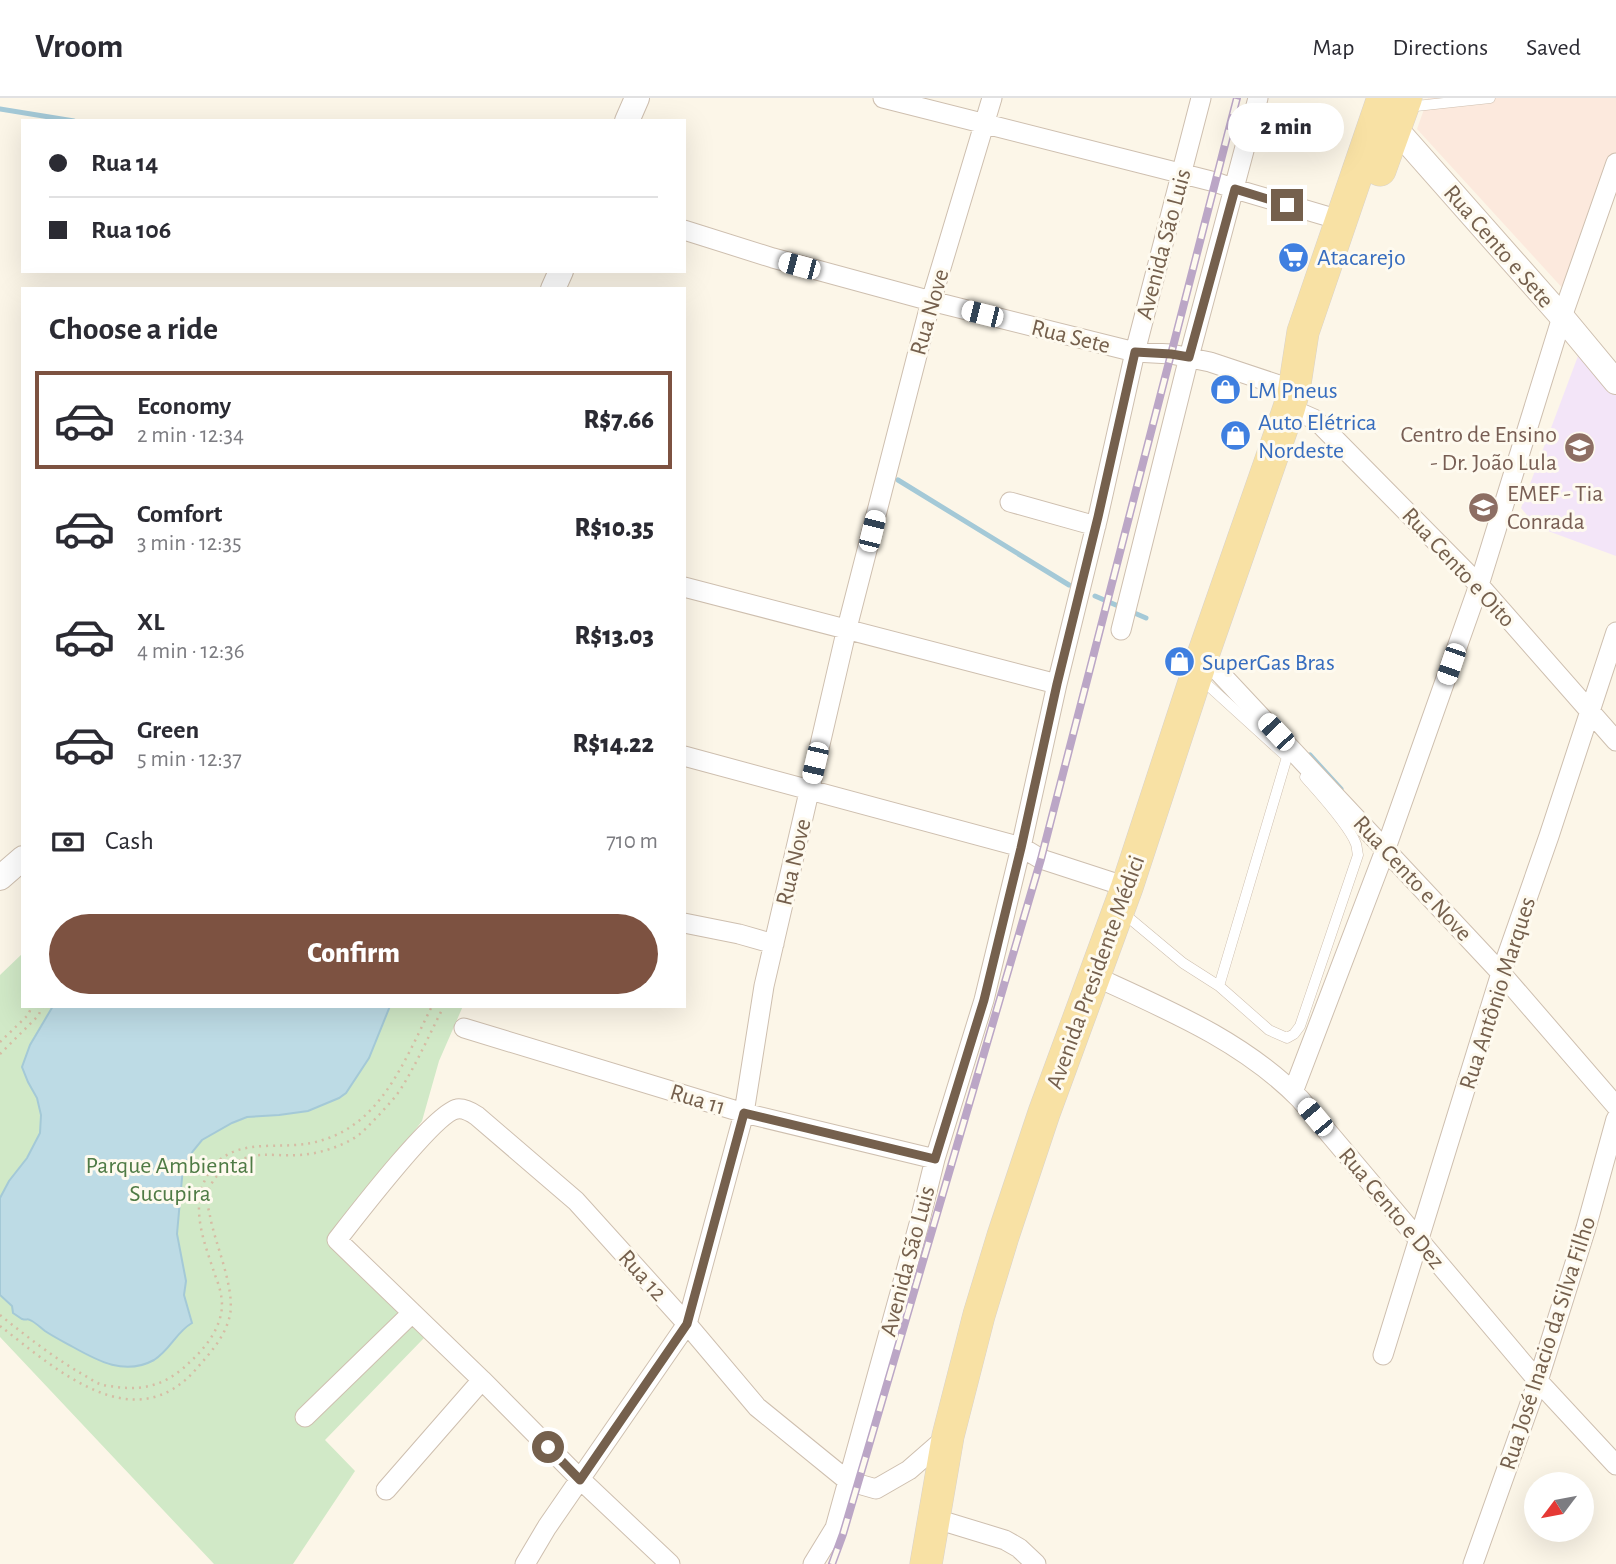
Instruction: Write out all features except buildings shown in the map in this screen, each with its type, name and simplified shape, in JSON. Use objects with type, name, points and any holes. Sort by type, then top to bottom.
[{"type":"main road","name":"Avenida Presidente Médici","points":[[1292,399],[1303,332],[1340,220],[1393,111]]},
{"type":"main road","name":"Avenida Presidente Médici","points":[[926,1564],[948,1436],[979,1315],[1003,1236],[1044,1113],[1123,898],[1292,399],[1322,337],[1393,111]]},
{"type":"street","points":[[628,119],[637,98]]},
{"type":"street","points":[[883,98],[1216,181],[1340,220]]},
{"type":"street","name":"Rua Nove","points":[[526,1564],[547,1528],[687,1324],[744,1113],[764,986],[846,628],[931,301],[992,98]]},
{"type":"street","name":"Avenida São Luis","points":[[813,1564],[835,1528],[935,1159],[984,1000],[1135,352],[1201,98]]},
{"type":"street","points":[[1124,616],[1258,98]]},
{"type":"street","name":"Rua Cento e Sete","points":[[1393,111],[1616,382]]},
{"type":"street","points":[[1293,1092],[1386,848],[1479,585],[1562,317],[1616,163]]},
{"type":"street","name":"Rua Sete","points":[[686,231],[773,258],[931,301],[1135,352],[1189,357]]},
{"type":"street","name":"Rua Cento e Oito","points":[[1189,357],[1235,369],[1292,399],[1479,585],[1616,741]]},
{"type":"street","points":[[1010,502],[1096,526]]},
{"type":"street","points":[[686,588],[1057,684]]},
{"type":"street","name":"Rua Antônio Marques","points":[[1383,1355],[1501,973],[1616,632]]},
{"type":"street","name":"Rua Cento e Nove","points":[[1200,665],[1386,848],[1501,973],[1616,1106]]},
{"type":"street","points":[[686,757],[1021,848],[1123,898]]},
{"type":"street","points":[[0,878],[21,860]]},
{"type":"street","points":[[686,923],[774,944]]},
{"type":"street","name":"Rua Cento e Dez","points":[[1094,976],[1227,1041],[1276,1075],[1538,1381],[1616,1465]]},
{"type":"street","name":"Rua 11","points":[[464,1028],[744,1113],[935,1159]]},
{"type":"street","name":"Rua 12","points":[[412,1313],[337,1240],[425,1133],[449,1112],[466,1110],[477,1116],[576,1201],[687,1324],[757,1407],[848,1481]]},
{"type":"street","name":"Rua José Inacio da Silva Filho","points":[[1473,1564],[1538,1381],[1586,1228],[1616,1119]]},
{"type":"street","points":[[305,1417],[412,1313],[580,1480],[670,1564]]},
{"type":"street","points":[[386,1490],[482,1380]]},
{"type":"street","points":[[848,1481],[876,1489],[909,1471],[948,1436]]},
{"type":"street","points":[[933,1518],[1005,1540],[1037,1564]]},
{"type":"lane","points":[[1393,111],[1490,98]]},
{"type":"lane","points":[[1123,898],[1183,963],[1219,986],[1269,1030],[1287,1038],[1294,1034],[1300,1026],[1358,855],[1356,844],[1348,829],[1324,799],[1200,665]]},
{"type":"lane","points":[[1219,986],[1287,757]]},
{"type":"path","points":[[0,1042],[31,1008]]},
{"type":"path","points":[[0,1054],[38,1016],[42,1008]]},
{"type":"path","points":[[0,1315],[69,1366],[102,1385],[131,1389],[148,1387],[165,1382],[183,1370],[203,1350],[217,1328],[222,1307],[220,1289],[200,1225],[200,1198],[208,1173],[225,1156],[238,1149],[316,1142],[342,1132],[356,1123],[370,1112],[388,1089],[431,1008]]},
{"type":"path","points":[[0,1326],[49,1364],[83,1386],[105,1395],[129,1400],[156,1397],[172,1390],[191,1375],[219,1342],[230,1314],[225,1270],[211,1224],[206,1194],[216,1177],[246,1157],[317,1152],[352,1139],[367,1128],[402,1088],[442,1008]]},
{"type":"shaded area","points":[[1428,98],[1616,98],[1616,154],[1566,292],[1417,129]]},
{"type":"shaded area","name":"Centro de Ensino - Dr. João Lula","points":[[1581,348],[1616,389],[1616,556],[1537,527],[1521,508]]},
{"type":"green space","name":"Parque Ambiental Sucupira","points":[[21,955],[21,1008],[462,1008],[439,1061],[422,1121],[331,1240],[424,1338],[325,1440],[355,1471],[293,1564],[214,1564],[0,1337],[0,975]]},
{"type":"water","points":[[52,1008],[389,1008],[369,1058],[346,1093],[308,1111],[247,1117],[202,1140],[193,1151],[183,1167],[177,1234],[186,1281],[184,1295],[192,1323],[160,1356],[133,1367],[112,1365],[92,1357],[29,1319],[22,1319],[13,1313],[12,1306],[0,1295],[0,1198],[40,1133],[41,1115],[37,1098],[22,1067],[30,1045]]},
{"type":"waterway","points":[[0,109],[62,119]]},
{"type":"waterway","points":[[898,480],[1069,585]]},
{"type":"waterway","points":[[1095,596],[1146,618]]},
{"type":"waterway","points":[[1310,755],[1341,789]]},
{"type":"railway","points":[[832,1564],[1041,859],[1237,98]]},
{"type":"place","name":"Atacarejo","points":[[1294,257]]},
{"type":"place","name":"LM Pneus","points":[[1225,390]]},
{"type":"place","name":"Auto Elétrica Nordeste","points":[[1235,436]]},
{"type":"place","name":"Centro de Ensino - Dr. João Lula","points":[[1580,448]]},
{"type":"place","name":"EMEF - Tia Conrada","points":[[1484,507]]},
{"type":"place","name":"SuperGas Bras","points":[[1179,662]]},
{"type":"route","points":[[548,1447],[580,1480],[687,1324],[744,1113],[935,1159],[984,1000],[1135,352],[1189,357],[1235,189],[1287,205]]}]
